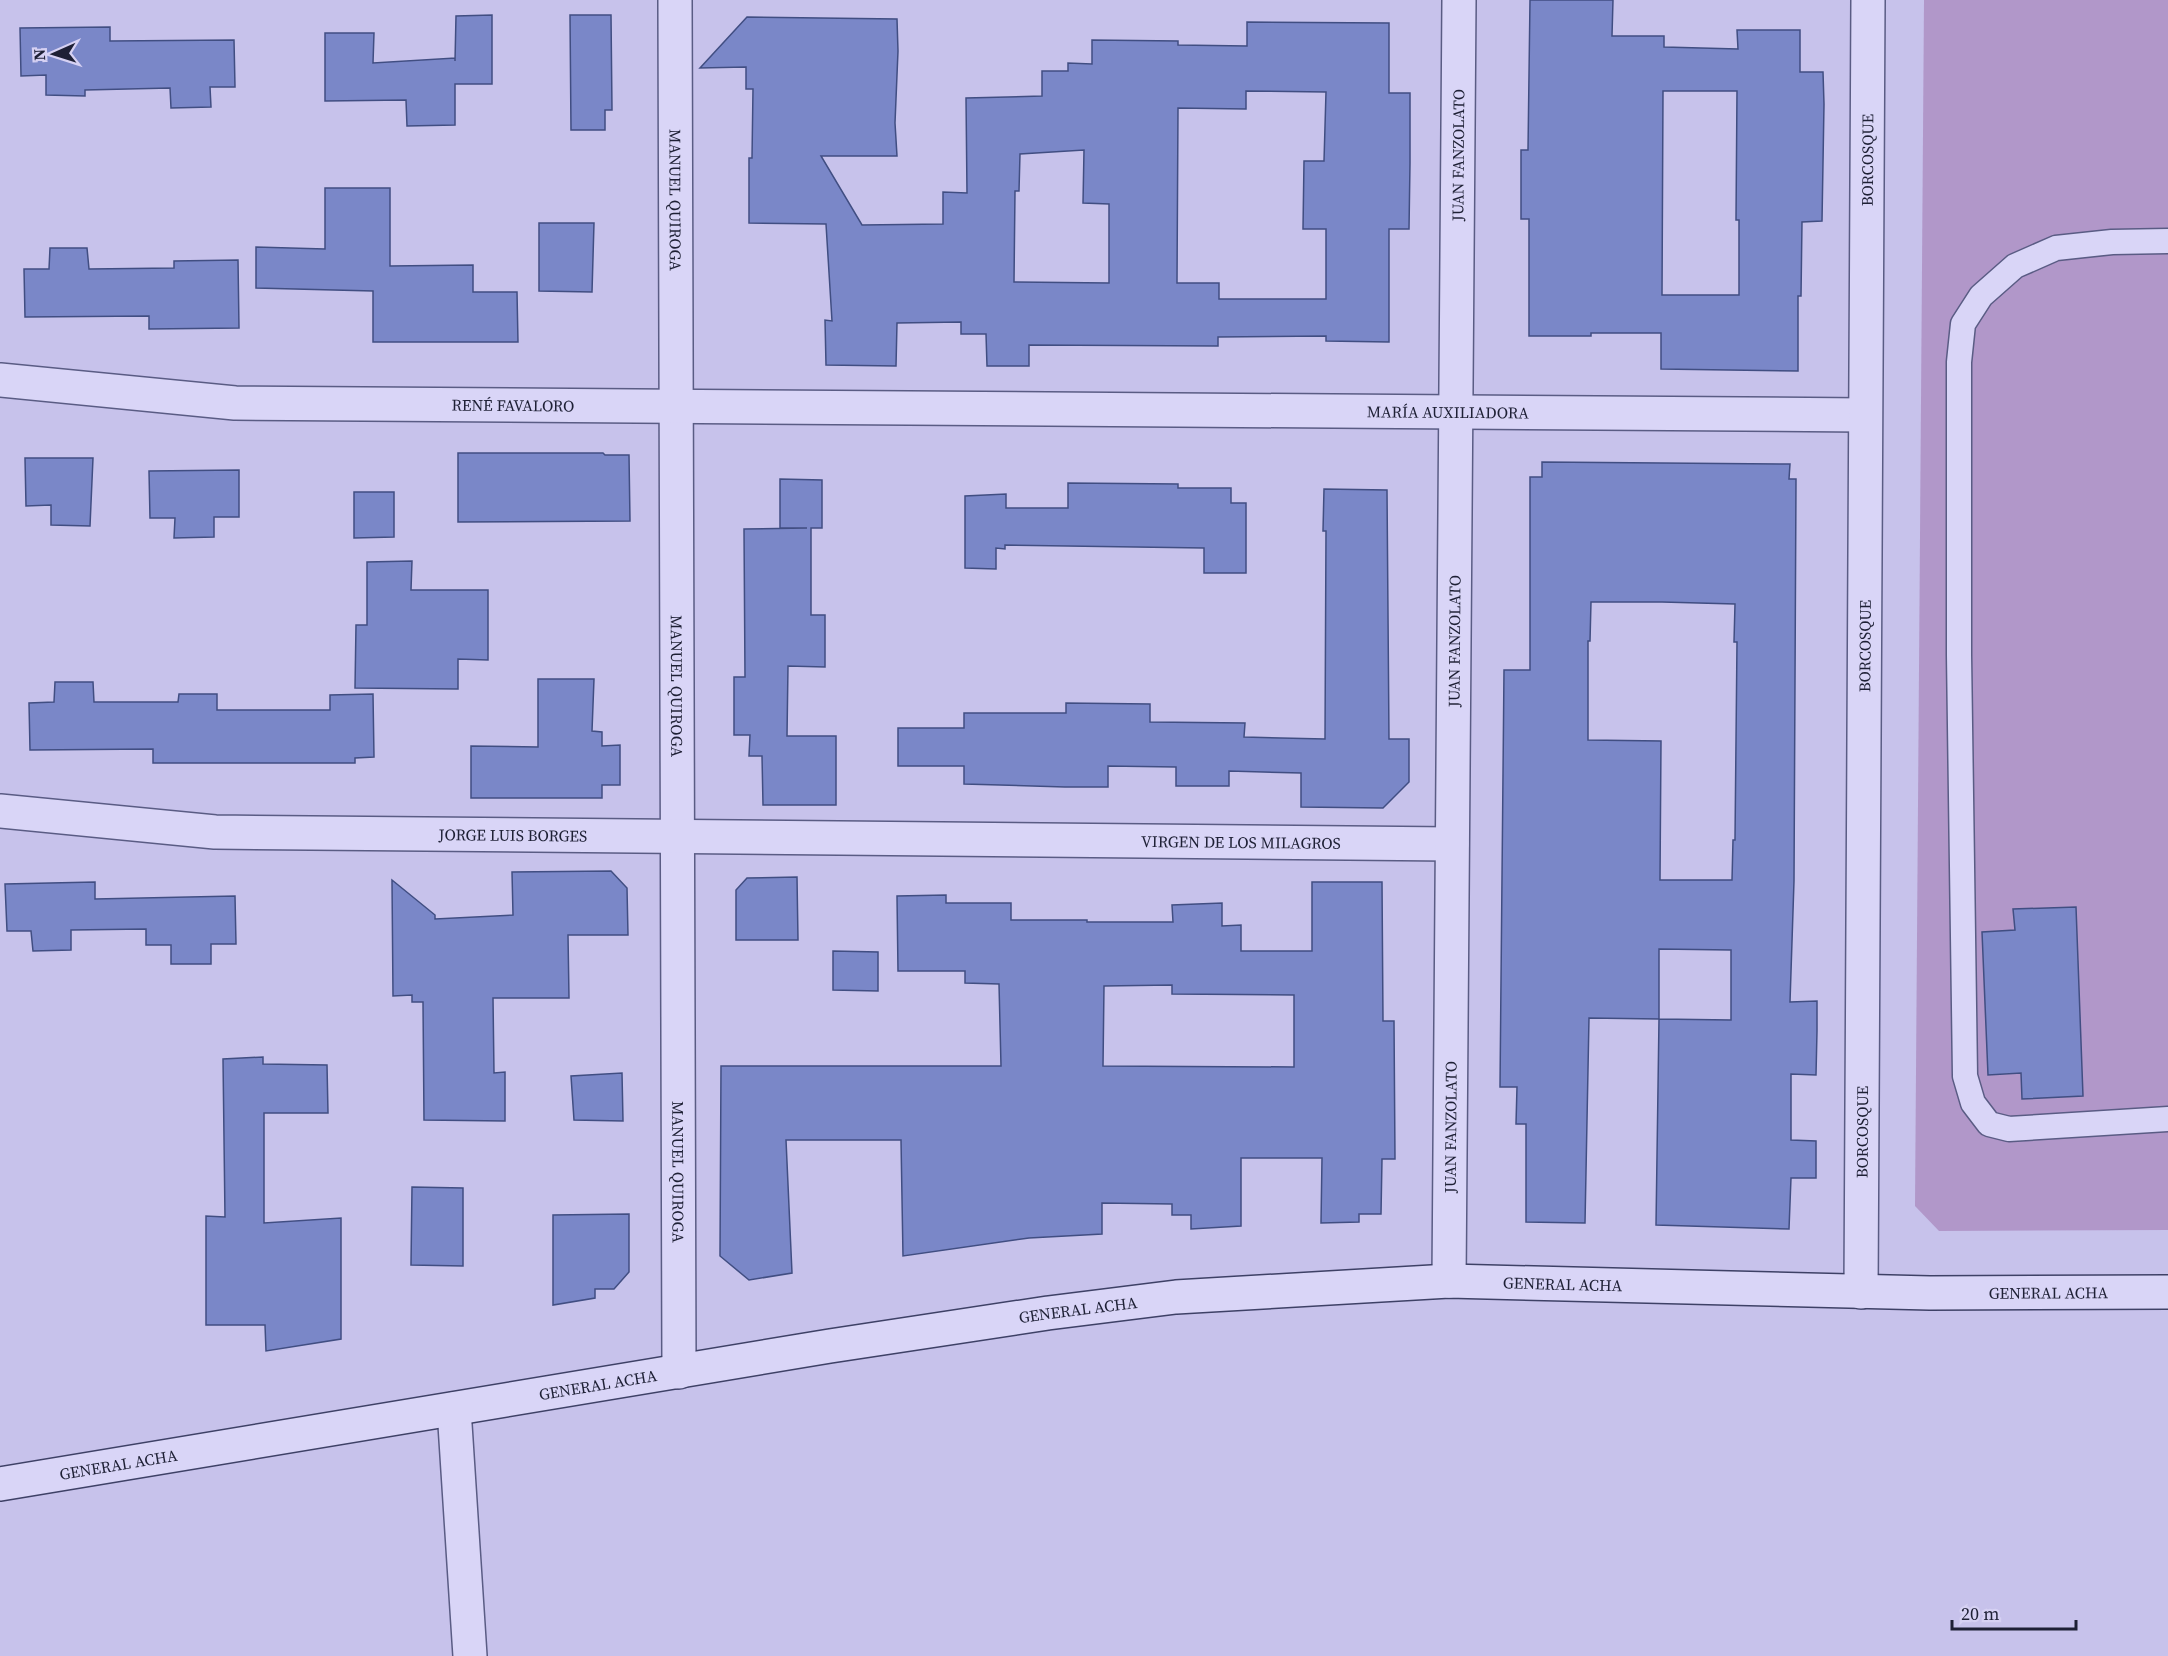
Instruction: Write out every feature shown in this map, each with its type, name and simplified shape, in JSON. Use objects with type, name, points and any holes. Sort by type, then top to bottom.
[{"type":"street","name":"MANUEL QUIROGA","points":[[675,0],[679,1372]]},
{"type":"street","name":"JUAN FANZOLATO","points":[[1449,1281],[1459,0]]},
{"type":"street","name":"BORCOSQUE","points":[[1861,1292],[1869,0]]},
{"type":"street","name":"RENÉ FAVALORO","points":[[0,380],[235,403],[1029,409]]},
{"type":"street","name":"MARÍA AUXILIADORA","points":[[1029,409],[1865,416]]},
{"type":"street","name":"JORGE LUIS BORGES","points":[[0,811],[215,832],[1029,840]]},
{"type":"street","name":"VIRGEN DE LOS MILAGROS","points":[[1029,840],[1452,844]]},
{"type":"street","name":"GENERAL ACHA","points":[[0,1484],[1048,1313],[1176,1297],[1449,1281],[1861,1292],[2168,1292]]},
{"type":"street","points":[[454,1409],[470,1656]]},
{"type":"lane","points":[[2168,241],[2112,242],[2056,248],[2015,266],[1981,297],[1964,324],[1959,374],[1959,643],[1965,1076],[1973,1103],[1989,1124],[2009,1129],[2168,1119]]},
{"type":"shaded area","points":[[1924,0],[2168,0],[2168,1230],[1939,1231],[1915,1206]]},
{"type":"building","points":[[1530,0],[1613,0],[1612,36],[1664,36],[1664,47],[1738,49],[1737,30],[1800,30],[1800,72],[1823,72],[1824,104],[1822,221],[1802,222],[1801,296],[1798,296],[1798,371],[1661,369],[1661,333],[1529,336],[1529,219],[1521,219],[1521,150],[1528,150]],"holes":[[[1663,91],[1737,91],[1736,220],[1739,220],[1739,295],[1662,295]]]},
{"type":"building","points":[[492,15],[492,84],[455,84],[455,125],[407,126],[406,100],[325,101],[325,33],[374,33],[373,63],[455,58],[455,61],[456,16]]},
{"type":"building","points":[[570,15],[611,15],[612,110],[605,110],[605,130],[571,130]]},
{"type":"building","points":[[747,17],[897,19],[895,123],[897,156],[821,156],[862,225],[943,224],[943,192],[967,193],[966,98],[1042,96],[1042,71],[1068,71],[1068,63],[1092,64],[1092,40],[1178,41],[1178,45],[1247,46],[1247,22],[1389,23],[1389,93],[1410,93],[1410,163],[1409,229],[1389,229],[1389,342],[1326,341],[1326,336],[1218,337],[1218,346],[1029,345],[1029,366],[987,366],[986,334],[961,334],[961,322],[897,323],[896,366],[826,365],[825,320],[832,321],[826,224],[749,223],[749,158],[752,158],[753,89],[746,89],[746,67],[700,68]],"holes":[[[1246,91],[1326,92],[1324,161],[1304,161],[1303,229],[1326,229],[1326,299],[1219,299],[1219,283],[1177,283],[1178,108],[1246,109]],[[1084,150],[1083,203],[1109,204],[1109,283],[1014,282],[1015,191],[1019,191],[1020,154]]]},
{"type":"building","points":[[110,27],[110,41],[234,40],[235,87],[210,87],[211,107],[171,108],[170,88],[85,90],[85,96],[46,95],[46,75],[21,76],[20,28]]},
{"type":"building","points":[[325,188],[390,188],[390,266],[473,265],[473,292],[517,292],[518,342],[373,342],[373,291],[256,288],[256,247],[325,249]]},
{"type":"building","points":[[539,223],[594,223],[592,292],[539,291]]},
{"type":"building","points":[[50,248],[87,248],[89,269],[174,268],[174,261],[238,260],[239,328],[149,329],[149,316],[25,317],[24,269],[49,269]]},
{"type":"building","points":[[458,453],[629,455],[630,521],[458,522]]},
{"type":"building","points":[[25,458],[93,458],[90,526],[51,525],[51,505],[26,506]]},
{"type":"building","points":[[1542,462],[1790,464],[1789,479],[1796,479],[1794,881],[1790,1002],[1817,1001],[1817,1031],[1816,1075],[1791,1074],[1791,1140],[1816,1141],[1816,1178],[1791,1178],[1789,1229],[1656,1225],[1659,1019],[1589,1018],[1585,1223],[1526,1222],[1526,1124],[1516,1124],[1517,1087],[1500,1087],[1504,670],[1530,670],[1530,477],[1542,477]],"holes":[[[1591,602],[1735,604],[1734,642],[1737,642],[1735,840],[1733,840],[1732,880],[1660,880],[1661,741],[1588,740],[1588,641],[1590,641]],[[1659,949],[1731,950],[1731,1020],[1659,1019]]]},
{"type":"building","points":[[239,470],[239,517],[214,517],[214,537],[174,538],[175,518],[150,518],[149,471]]},
{"type":"building","points":[[780,479],[822,480],[822,528],[811,528],[811,615],[825,615],[825,667],[788,666],[787,736],[836,736],[836,805],[763,805],[762,756],[749,756],[750,735],[734,735],[734,677],[745,677],[744,529],[807,528],[780,528]]},
{"type":"building","points":[[1068,483],[1178,484],[1178,488],[1231,488],[1231,503],[1246,503],[1246,573],[1204,573],[1204,548],[1005,545],[1005,549],[996,548],[996,569],[965,568],[965,496],[1006,494],[1006,508],[1068,508]]},
{"type":"building","points":[[1324,489],[1387,490],[1389,739],[1409,739],[1409,782],[1383,808],[1301,807],[1301,773],[1229,771],[1229,786],[1176,786],[1176,767],[1108,766],[1108,787],[1065,787],[964,784],[964,766],[898,766],[898,728],[964,728],[964,713],[1066,713],[1066,703],[1150,704],[1150,722],[1245,723],[1244,737],[1325,739],[1326,531],[1323,531]]},
{"type":"building","points":[[354,492],[394,492],[394,537],[354,538]]},
{"type":"building","points":[[412,561],[411,590],[488,590],[488,660],[458,659],[458,689],[355,688],[356,625],[367,625],[367,562]]},
{"type":"building","points":[[538,679],[594,679],[592,731],[602,732],[602,746],[620,745],[620,785],[602,785],[602,798],[471,798],[471,746],[538,747]]},
{"type":"building","points":[[55,682],[93,682],[94,702],[178,702],[179,694],[217,694],[217,710],[330,710],[330,695],[373,694],[374,757],[355,758],[355,763],[153,763],[153,749],[30,750],[29,703],[54,702]]},
{"type":"building","points":[[611,871],[627,888],[628,935],[568,935],[569,998],[493,998],[494,1073],[505,1072],[505,1121],[424,1120],[423,1002],[412,1002],[412,995],[393,996],[392,880],[435,915],[435,919],[513,915],[512,872]]},
{"type":"building","points":[[797,877],[798,940],[736,940],[736,890],[747,878]]},
{"type":"building","points":[[95,882],[95,899],[235,896],[236,944],[211,944],[211,964],[171,964],[171,945],[146,945],[146,929],[71,930],[71,950],[33,951],[31,931],[7,931],[5,884]]},
{"type":"building","points":[[1312,882],[1382,882],[1383,1021],[1394,1021],[1395,1159],[1382,1159],[1381,1214],[1359,1214],[1359,1222],[1321,1223],[1322,1158],[1241,1158],[1241,1226],[1191,1229],[1191,1215],[1172,1215],[1172,1204],[1102,1203],[1102,1234],[1029,1238],[903,1256],[901,1140],[786,1140],[792,1273],[749,1280],[720,1256],[721,1066],[1001,1066],[999,984],[965,983],[965,971],[898,971],[897,896],[946,895],[946,903],[1011,903],[1011,920],[1087,920],[1087,922],[1173,922],[1172,905],[1222,903],[1222,926],[1241,925],[1241,951],[1312,951]],"holes":[[[1172,985],[1172,994],[1294,995],[1294,1067],[1103,1066],[1104,986]]]},
{"type":"building","points":[[2076,907],[2083,1096],[2022,1099],[2021,1073],[1988,1075],[1982,932],[2015,930],[2013,909]]},
{"type":"building","points":[[833,951],[878,952],[878,991],[833,990]]},
{"type":"building","points":[[263,1057],[263,1064],[327,1065],[328,1113],[264,1113],[264,1223],[341,1218],[341,1339],[266,1351],[265,1325],[206,1325],[206,1216],[225,1217],[223,1059]]},
{"type":"building","points":[[622,1073],[623,1121],[574,1120],[571,1076]]},
{"type":"building","points":[[412,1187],[463,1188],[463,1266],[411,1265]]},
{"type":"building","points":[[629,1214],[629,1272],[614,1289],[595,1289],[595,1298],[553,1305],[553,1215]]}]
